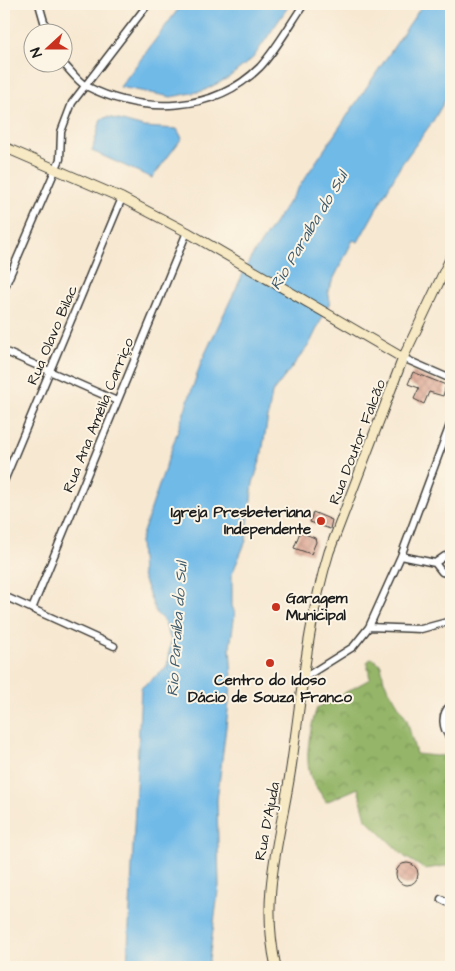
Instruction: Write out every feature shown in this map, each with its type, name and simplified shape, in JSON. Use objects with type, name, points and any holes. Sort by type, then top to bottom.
[{"type":"main road","points":[[4,147],[122,198],[187,232],[403,358],[451,257]]},
{"type":"main road","name":"Rua Doutor Falcão","points":[[301,680],[312,614],[329,552],[403,358]]},
{"type":"main road","name":"Rua D'Ajuda","points":[[276,967],[269,924],[269,896],[276,840],[292,762],[301,680]]},
{"type":"street","points":[[39,4],[44,22]]},
{"type":"street","points":[[4,289],[60,159],[61,132],[64,119],[72,103],[148,4]]},
{"type":"street","points":[[72,72],[85,86],[128,101],[161,106],[198,102],[230,91],[261,66],[304,4]]},
{"type":"street","name":"Rua Olavo Bilac","points":[[4,481],[122,198]]},
{"type":"street","name":"Rua Ana Amélia Carriço","points":[[32,609],[187,232]]},
{"type":"street","points":[[4,351],[117,401]]},
{"type":"street","points":[[403,358],[451,379]]},
{"type":"street","points":[[301,680],[353,647],[369,627],[401,556],[451,422]]},
{"type":"street","points":[[401,556],[435,563],[442,572],[451,574]]},
{"type":"street","points":[[435,563],[445,556],[451,558]]},
{"type":"street","points":[[4,596],[114,646]]},
{"type":"street","points":[[369,627],[421,629],[451,621]]},
{"type":"street","points":[[451,705],[444,716],[444,728],[451,739]]},
{"type":"street","points":[[441,899],[451,904]]},
{"type":"green space","points":[[372,658],[381,665],[384,681],[407,720],[416,754],[451,755],[451,865],[425,869],[405,857],[366,819],[358,788],[326,802],[311,778],[308,752],[312,724],[317,708],[370,679],[367,662]]},
{"type":"water","points":[[182,4],[290,4],[253,58],[228,78],[203,91],[171,97],[120,87]]},
{"type":"water","name":"Rio Paraíba do Sul","points":[[423,4],[451,4],[451,90],[433,121],[401,165],[358,242],[353,240],[328,290],[330,302],[309,345],[272,393],[261,458],[253,483],[246,541],[232,574],[232,606],[235,613],[230,647],[232,678],[217,800],[219,886],[208,967],[127,967],[141,688],[167,667],[171,640],[164,621],[156,613],[142,575],[140,541],[202,360],[250,259]]},
{"type":"water","points":[[108,117],[144,127],[177,129],[182,138],[152,178],[92,151],[101,119]]},
{"type":"building","points":[[413,372],[446,385],[443,396],[429,392],[424,404],[414,399],[419,388],[408,384]]},
{"type":"building","name":"Igreja Presbeteriana Independente","points":[[313,512],[332,520],[330,529],[310,522]]},
{"type":"building","points":[[300,532],[315,538],[316,542],[311,554],[294,548]]},
{"type":"building","points":[[407,863],[415,866],[418,874],[415,882],[407,885],[399,882],[396,874],[399,866]]},
{"type":"place","name":"Igreja Presbeteriana Independente","points":[[321,521]]},
{"type":"place","name":"Garagem Municipal","points":[[276,607]]},
{"type":"place","name":"Centro do Idoso Dácio de Souza Franco","points":[[270,663]]}]
